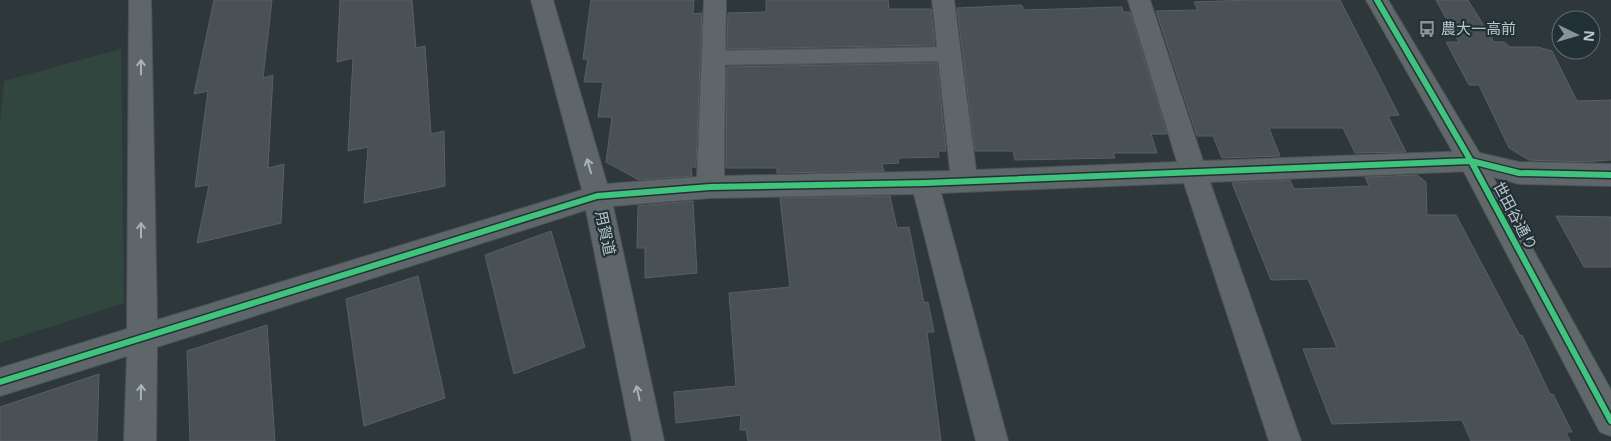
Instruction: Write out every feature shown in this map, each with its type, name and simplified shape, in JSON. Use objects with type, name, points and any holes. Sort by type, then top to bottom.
[{"type":"main road","name":"世田谷通り","points":[[1377,0],[1471,161],[1611,421]]},
{"type":"street","points":[[140,0],[142,339],[140,441]]},
{"type":"street","name":"用賀道","points":[[542,0],[597,196],[648,441]]},
{"type":"street","points":[[710,187],[715,0]]},
{"type":"street","points":[[943,0],[964,180]]},
{"type":"street","points":[[1139,0],[1194,173],[1286,441]]},
{"type":"street","points":[[0,382],[597,196],[710,187],[925,183],[1471,161],[1519,173],[1611,175]]},
{"type":"street","points":[[925,183],[992,441]]},
{"type":"lane","points":[[712,58],[948,54]]},
{"type":"green space","points":[[121,49],[124,303],[0,343],[0,125],[4,81]]},
{"type":"building","points":[[214,0],[272,0],[263,78],[273,75],[268,168],[284,164],[281,223],[197,243],[209,185],[195,187],[208,91],[194,94]]},
{"type":"building","points":[[340,0],[412,0],[416,48],[425,46],[431,134],[444,131],[445,186],[364,203],[368,147],[348,151],[353,58],[337,62]]},
{"type":"building","points":[[591,0],[694,0],[693,14],[702,13],[696,167],[691,167],[692,176],[639,180],[606,162],[612,117],[598,117],[603,82],[584,82],[588,59],[583,59]]},
{"type":"building","points":[[766,0],[888,0],[889,9],[931,9],[935,45],[727,49],[728,13],[766,12]]},
{"type":"building","points":[[1340,0],[1399,115],[1388,116],[1406,152],[1355,153],[1343,128],[1269,128],[1280,156],[1222,158],[1213,136],[1197,136],[1156,11],[1198,10],[1194,2]]},
{"type":"building","points":[[1436,0],[1468,0],[1494,42],[1504,42],[1510,47],[1538,47],[1551,51],[1551,60],[1556,60],[1577,101],[1611,100],[1611,160],[1583,162],[1529,160],[1509,148],[1479,85],[1469,85],[1446,42],[1459,42]]},
{"type":"building","points":[[1021,5],[1025,10],[1122,7],[1123,12],[1130,12],[1167,134],[1151,134],[1157,153],[1113,153],[1115,158],[1015,160],[1013,151],[975,151],[957,8]]},
{"type":"building","points":[[937,63],[946,151],[938,151],[939,157],[898,158],[899,163],[882,164],[884,171],[777,173],[777,168],[726,168],[727,67]]},
{"type":"building","points":[[1417,175],[1426,182],[1427,215],[1456,215],[1520,336],[1522,335],[1550,394],[1553,394],[1572,432],[1566,432],[1570,441],[1471,441],[1462,420],[1332,424],[1303,349],[1337,348],[1308,279],[1271,280],[1232,183],[1290,180],[1294,189],[1369,186],[1365,177]]},
{"type":"building","points":[[890,196],[897,228],[909,227],[924,303],[928,302],[934,332],[927,332],[941,441],[748,441],[746,430],[740,430],[741,415],[676,423],[674,392],[736,386],[729,293],[790,287],[780,198]]},
{"type":"building","points":[[693,201],[697,273],[645,278],[645,248],[637,248],[638,206]]},
{"type":"building","points":[[1556,216],[1611,217],[1611,267],[1584,267]]},
{"type":"building","points":[[551,231],[585,347],[514,374],[485,255]]},
{"type":"building","points":[[418,276],[445,398],[364,426],[346,299]]},
{"type":"building","points":[[267,325],[275,441],[190,441],[187,351]]},
{"type":"building","points":[[99,374],[97,441],[0,441],[0,407]]},
{"type":"cycle path","points":[[1377,0],[1471,161],[1611,421]]},
{"type":"cycle path","points":[[0,382],[597,196],[710,187],[925,183],[1471,161],[1519,173],[1611,175]]},
{"type":"place","name":"農大一高前","points":[[1427,29]]}]
